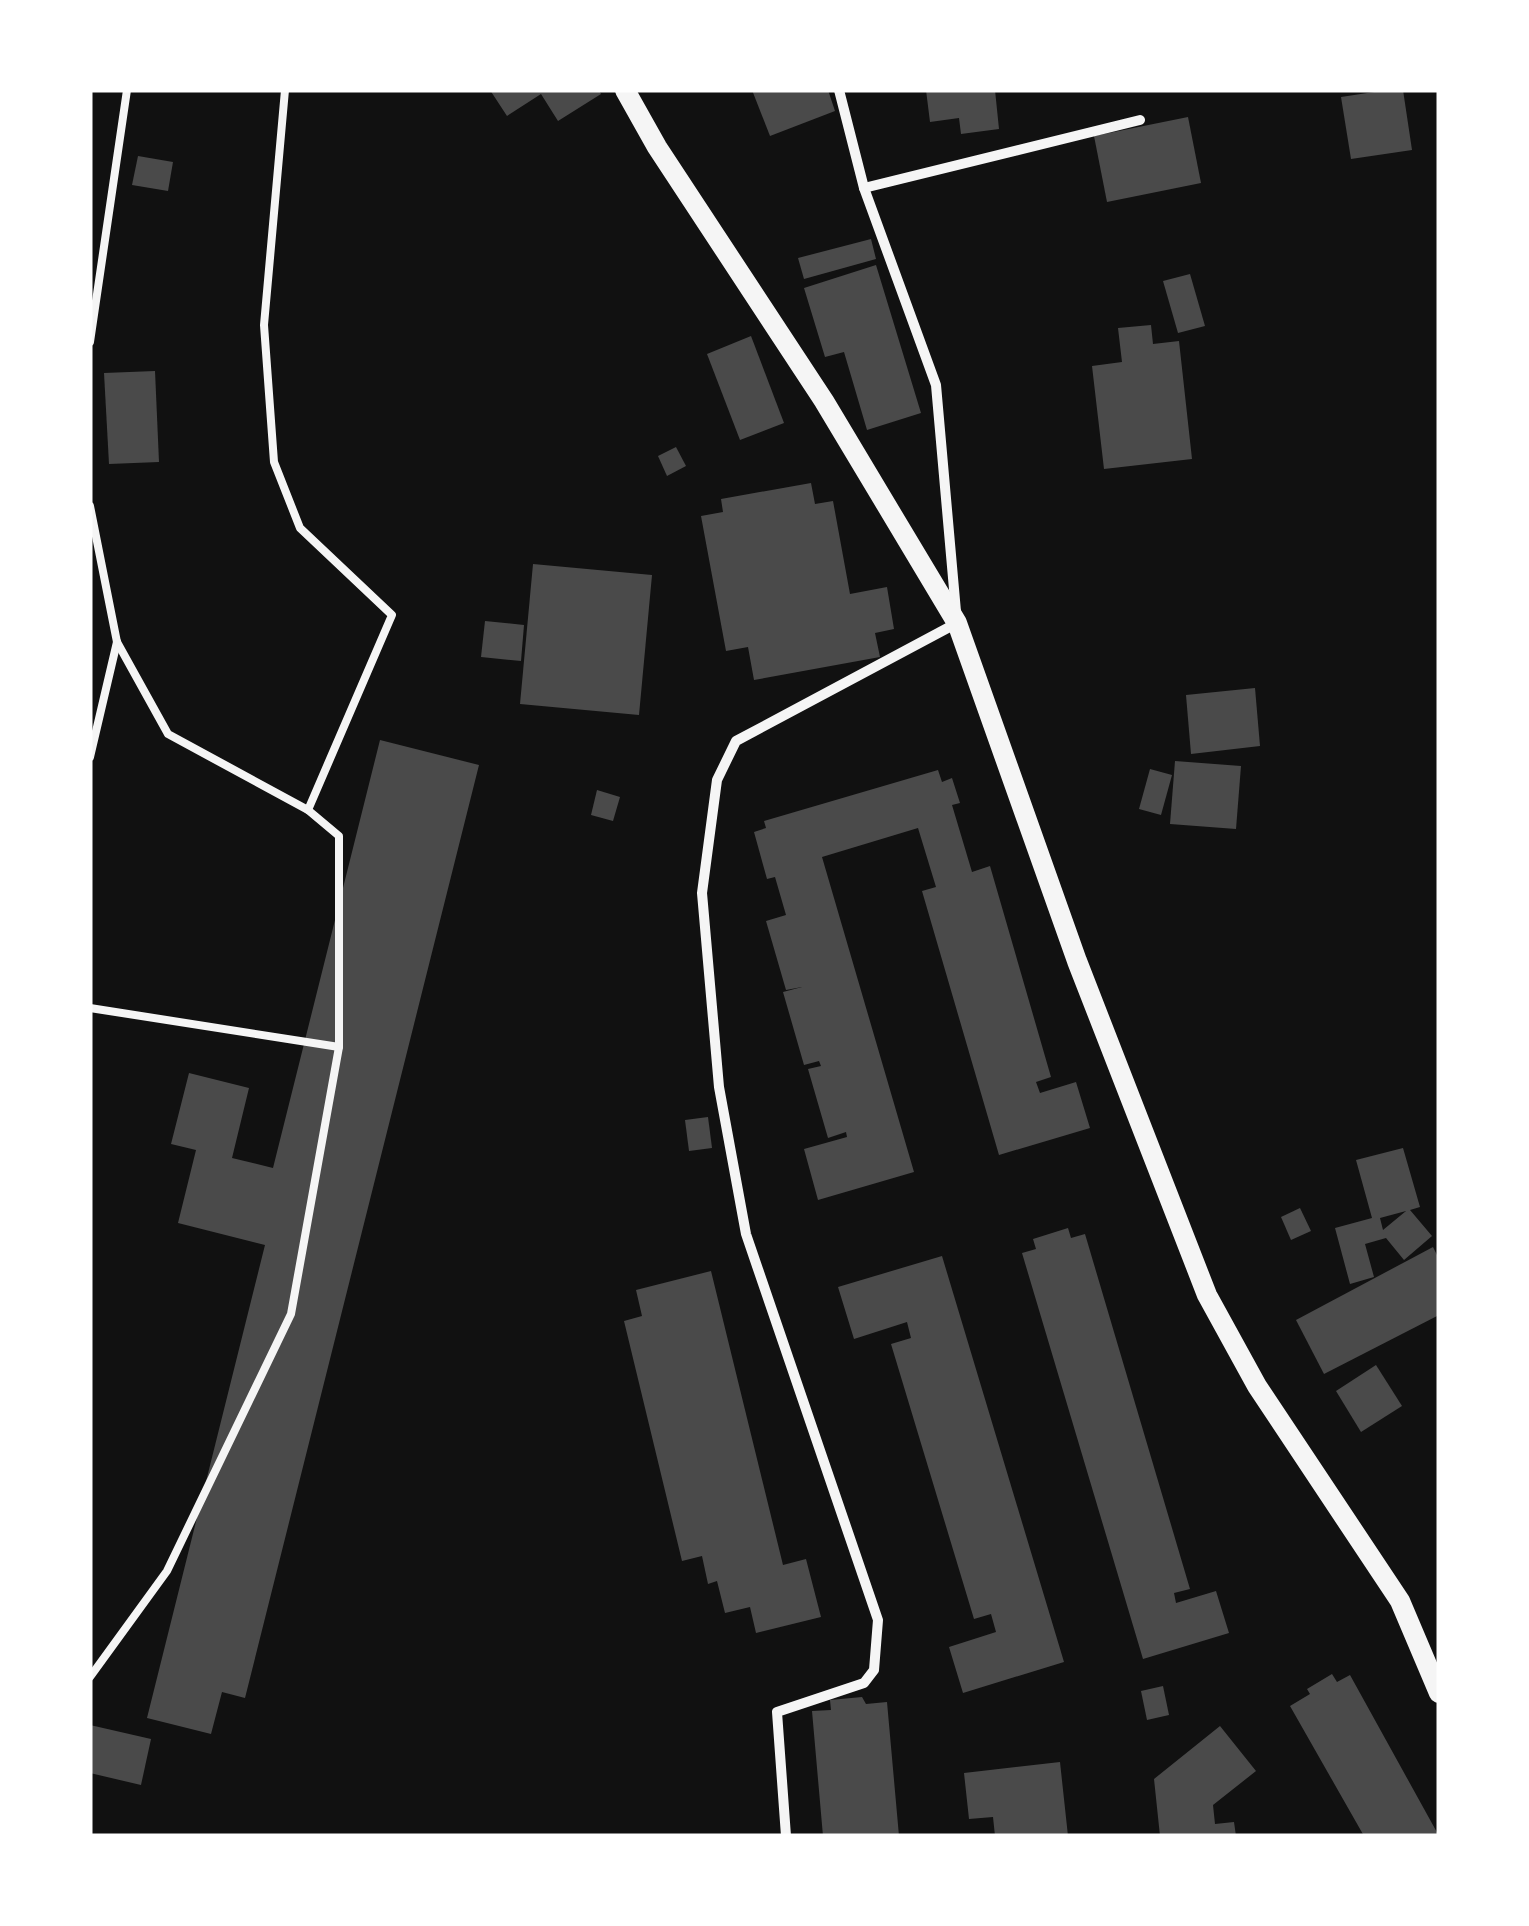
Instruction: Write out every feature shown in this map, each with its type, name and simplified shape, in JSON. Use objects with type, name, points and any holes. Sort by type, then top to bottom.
[{"type":"main road","points":[[625,90],[824,401],[957,623],[1077,961],[1206,1295],[1257,1386],[1400,1601],[1439,1692]]},
{"type":"street","points":[[786,1836],[777,1712],[864,1683],[874,1670],[878,1620],[746,1234],[719,1087],[702,893],[717,780],[736,741],[957,623],[936,385],[864,188],[840,90]]},
{"type":"street","points":[[864,188],[1140,120]]},
{"type":"lane","points":[[90,342],[127,90]]},
{"type":"lane","points":[[285,90],[264,325],[274,462],[300,528],[392,616],[308,810]]},
{"type":"lane","points":[[90,506],[117,642],[168,734],[308,810],[339,836],[339,1048],[291,1314],[167,1571],[90,1677]]},
{"type":"lane","points":[[90,757],[117,642]]},
{"type":"lane","points":[[90,1008],[339,1048]]},
{"type":"building","points":[[490,90],[599,90],[601,94],[558,121],[541,94],[507,116]]},
{"type":"building","points":[[752,90],[828,90],[835,111],[770,136]]},
{"type":"building","points":[[926,90],[995,90],[999,129],[961,134],[959,118],[930,122]]},
{"type":"building","points":[[1403,90],[1412,150],[1351,159],[1341,97]]},
{"type":"building","points":[[1188,117],[1201,183],[1107,202],[1094,136]]},
{"type":"building","points":[[138,156],[173,162],[168,191],[132,185]]},
{"type":"building","points":[[871,239],[876,259],[804,279],[798,258]]},
{"type":"building","points":[[876,265],[921,413],[867,430],[844,352],[825,357],[804,288]]},
{"type":"building","points":[[1190,274],[1205,326],[1178,333],[1163,281]]},
{"type":"building","points":[[1151,325],[1153,344],[1179,341],[1192,459],[1104,469],[1092,366],[1122,362],[1118,328]]},
{"type":"building","points":[[751,336],[784,423],[740,440],[707,354]]},
{"type":"building","points":[[155,371],[159,462],[109,464],[104,373]]},
{"type":"building","points":[[676,447],[686,466],[667,476],[658,456]]},
{"type":"building","points":[[811,483],[815,504],[833,501],[850,594],[887,587],[894,629],[875,633],[880,657],[754,680],[748,647],[726,651],[701,516],[723,512],[721,499]]},
{"type":"building","points":[[533,564],[652,575],[639,715],[520,704]]},
{"type":"building","points":[[485,621],[524,625],[521,661],[481,657]]},
{"type":"building","points":[[1255,688],[1260,746],[1191,754],[1186,695]]},
{"type":"building","points":[[380,740],[479,765],[245,1698],[222,1692],[211,1734],[147,1718],[265,1245],[178,1223],[196,1150],[171,1144],[189,1073],[249,1088],[232,1158],[273,1168]]},
{"type":"building","points":[[1175,761],[1241,766],[1236,829],[1170,824]]},
{"type":"building","points":[[1150,769],[1172,775],[1161,815],[1139,809]]},
{"type":"building","points":[[938,770],[942,782],[952,778],[960,803],[952,805],[972,872],[990,866],[1051,1077],[1036,1082],[1040,1093],[1076,1082],[1090,1128],[999,1155],[922,891],[936,887],[918,828],[822,857],[914,1172],[818,1200],[804,1149],[847,1137],[846,1132],[828,1138],[808,1069],[821,1066],[819,1061],[804,1065],[783,992],[802,987],[786,990],[766,921],[786,915],[775,877],[767,879],[754,832],[766,828],[764,821]]},
{"type":"building","points":[[597,790],[620,797],[613,821],[591,815]]},
{"type":"building","points":[[708,1117],[712,1148],[689,1151],[685,1120]]},
{"type":"building","points":[[1403,1148],[1420,1207],[1410,1210],[1432,1236],[1404,1260],[1386,1238],[1365,1244],[1374,1277],[1350,1284],[1335,1228],[1372,1218],[1356,1160]],"holes":[[[1406,1211],[1383,1230],[1380,1218]]]},
{"type":"building","points":[[1300,1208],[1311,1231],[1291,1240],[1281,1217]]},
{"type":"building","points":[[1068,1228],[1071,1238],[1085,1234],[1190,1589],[1174,1593],[1176,1603],[1216,1591],[1229,1633],[1143,1659],[1022,1253],[1036,1249],[1033,1239]]},
{"type":"building","points":[[1433,1247],[1439,1259],[1439,1315],[1324,1374],[1296,1320]]},
{"type":"building","points":[[942,1256],[1064,1662],[963,1693],[949,1647],[996,1632],[991,1614],[974,1619],[891,1344],[911,1338],[907,1322],[854,1339],[838,1287]]},
{"type":"building","points":[[711,1271],[783,1565],[806,1559],[821,1617],[756,1633],[750,1607],[725,1613],[717,1581],[708,1584],[702,1556],[682,1561],[624,1321],[642,1316],[636,1290]]},
{"type":"building","points":[[1376,1365],[1402,1406],[1361,1432],[1336,1391]]},
{"type":"building","points":[[1332,1674],[1337,1682],[1350,1675],[1439,1836],[1364,1836],[1290,1706],[1310,1694],[1307,1689]]},
{"type":"building","points":[[1163,1686],[1169,1715],[1147,1720],[1141,1691]]},
{"type":"building","points":[[862,1697],[866,1704],[887,1702],[899,1836],[823,1836],[812,1711],[831,1710],[830,1700]]},
{"type":"building","points":[[90,1725],[151,1739],[141,1785],[90,1773]]},
{"type":"building","points":[[1220,1726],[1256,1771],[1213,1805],[1215,1824],[1234,1822],[1236,1836],[1160,1836],[1154,1779]]},
{"type":"building","points":[[1060,1762],[1068,1836],[995,1836],[993,1817],[969,1819],[964,1773]]}]
